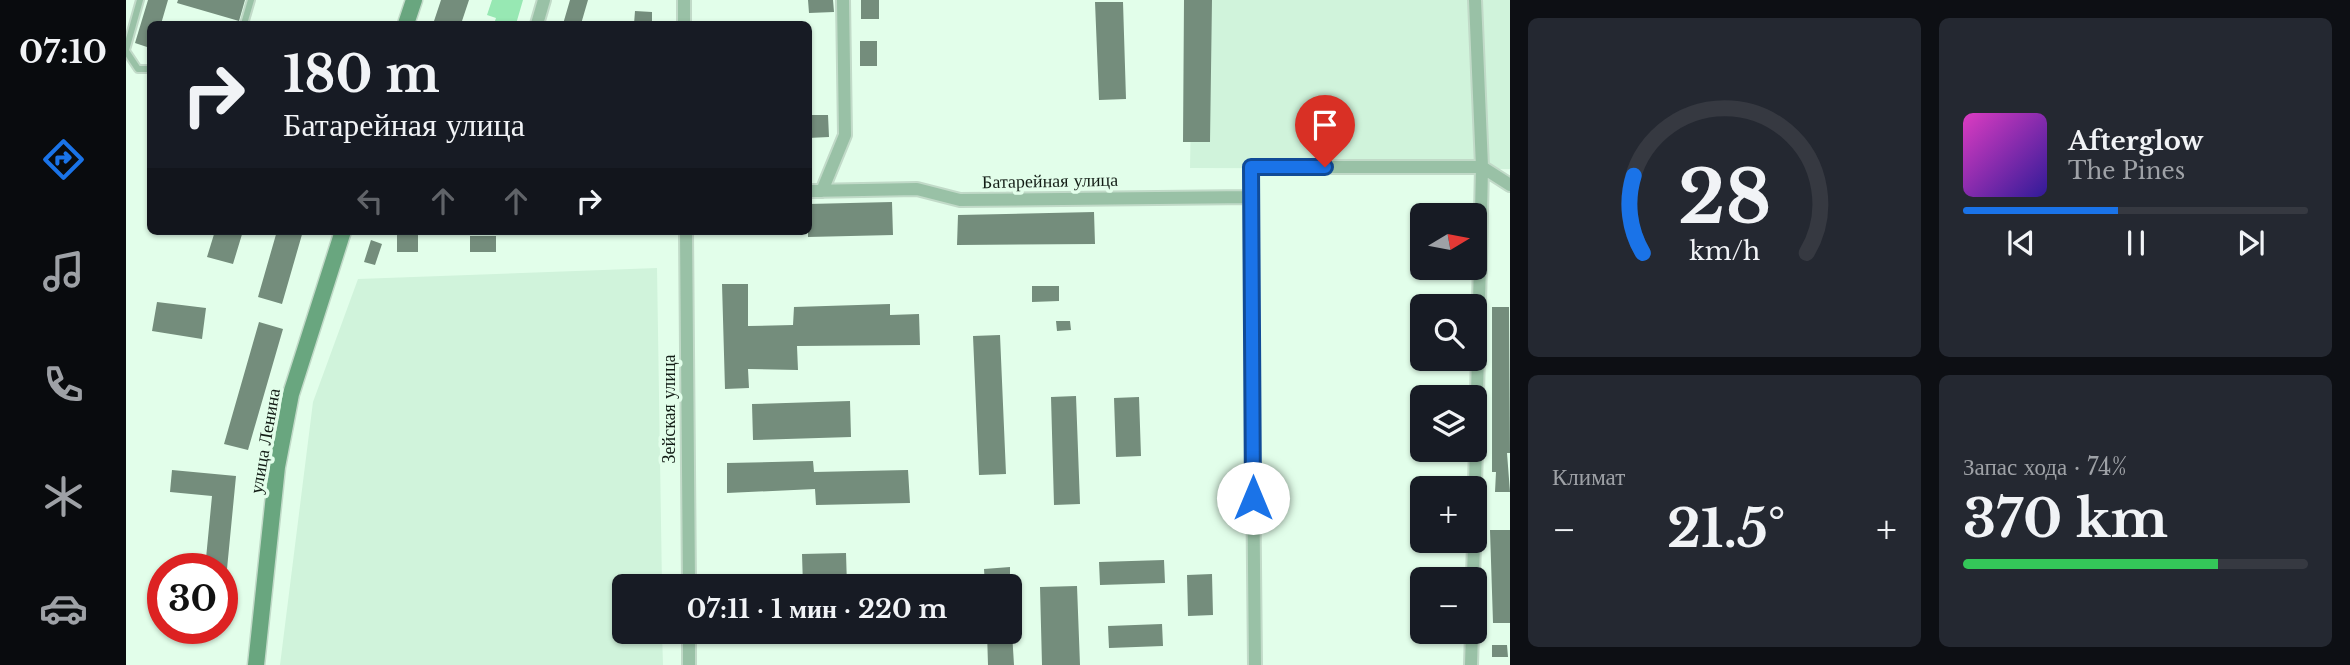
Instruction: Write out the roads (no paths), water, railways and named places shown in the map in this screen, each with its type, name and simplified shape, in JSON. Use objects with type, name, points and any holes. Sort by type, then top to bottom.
[{"type":"main road","points":[[407,21],[414,0]]},
{"type":"main road","name":"улица Ленина","points":[[256,665],[277,467],[288,406],[342,235]]},
{"type":"street","points":[[538,21],[544,0]]},
{"type":"street","points":[[684,0],[684,21]]},
{"type":"street","points":[[815,191],[845,135],[843,0]]},
{"type":"street","points":[[1475,0],[1482,167],[1475,476]]},
{"type":"street","points":[[1255,665],[1251,167],[1482,167],[1510,185]]},
{"type":"street","name":"Батарейная улица","points":[[815,191],[917,189],[960,200],[1251,197]]},
{"type":"street","name":"Зейская улица","points":[[686,235],[689,574]]},
{"type":"street","points":[[689,644],[690,665]]},
{"type":"street","points":[[1471,665],[1472,644]]},
{"type":"lane","points":[[140,0],[126,51],[138,69],[147,69]]},
{"type":"lane","points":[[245,21],[251,0]]}]
